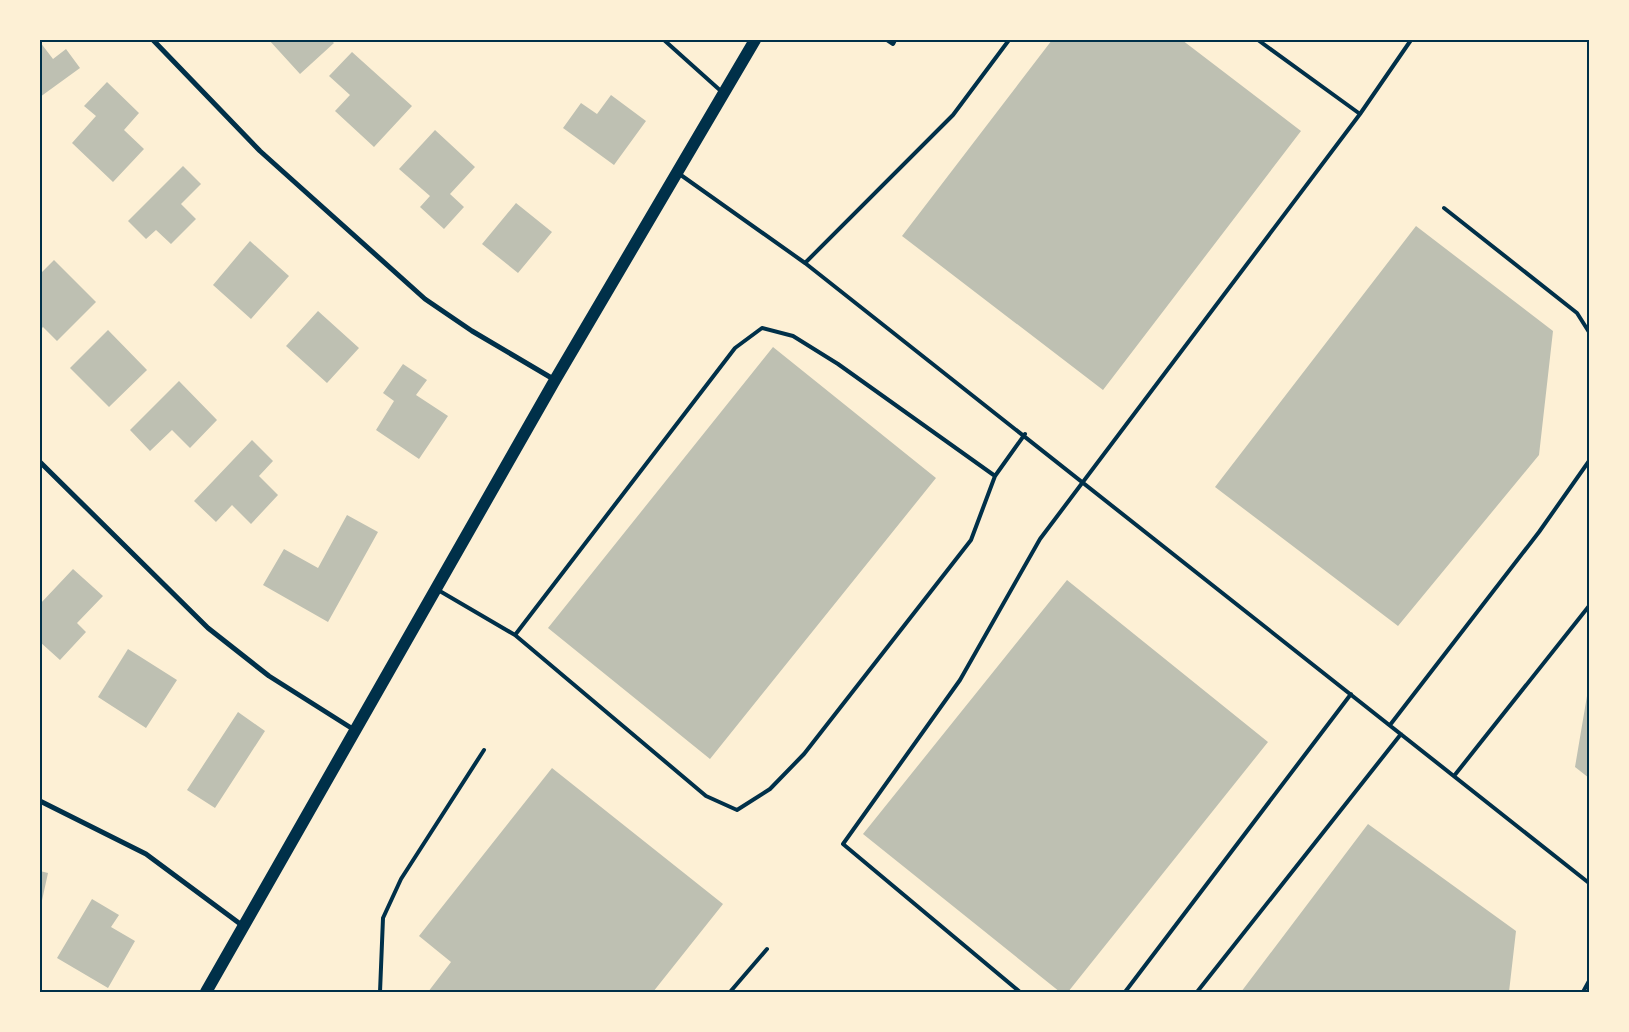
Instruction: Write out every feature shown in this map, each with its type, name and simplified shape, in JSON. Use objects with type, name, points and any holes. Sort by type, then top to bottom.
[{"type":"main road","points":[[206,992],[555,380],[755,40]]},
{"type":"street","points":[[153,40],[260,151],[425,299],[472,331],[555,380]]},
{"type":"street","points":[[40,462],[208,628],[270,676],[356,731]]},
{"type":"street","points":[[40,801],[146,854],[244,927]]},
{"type":"lane","points":[[664,40],[724,93]]},
{"type":"lane","points":[[887,40],[894,42]]},
{"type":"lane","points":[[805,262],[953,115],[1009,40]]},
{"type":"lane","points":[[1258,40],[1360,114]]},
{"type":"lane","points":[[1020,992],[844,844],[960,680],[1040,539],[1360,114],[1411,40]]},
{"type":"lane","points":[[677,173],[805,262],[1025,434],[1589,883]]},
{"type":"lane","points":[[1444,208],[1577,313],[1589,332]]},
{"type":"lane","points":[[515,635],[735,348],[762,328],[793,336],[838,364],[995,476]]},
{"type":"lane","points":[[436,589],[515,635],[706,796],[737,810],[770,790],[804,754],[971,540],[995,476],[1025,434]]},
{"type":"lane","points":[[1390,725],[1538,532],[1589,461]]},
{"type":"lane","points":[[1454,776],[1589,606]]},
{"type":"lane","points":[[1125,992],[1351,694]]},
{"type":"lane","points":[[1197,992],[1401,734]]},
{"type":"lane","points":[[380,992],[383,918],[402,879],[484,750]]},
{"type":"lane","points":[[730,992],[767,949]]},
{"type":"lane","points":[[1583,992],[1589,981]]},
{"type":"building","points":[[269,40],[331,40],[334,43],[300,74]]},
{"type":"building","points":[[1052,40],[1182,40],[1301,131],[1103,390],[902,236]]},
{"type":"building","points":[[40,42],[53,59],[66,49],[80,68],[40,97]]},
{"type":"building","points":[[352,52],[412,106],[374,147],[335,111],[350,95],[329,76]]},
{"type":"building","points":[[107,82],[139,113],[124,130],[144,149],[113,182],[72,143],[96,116],[84,106]]},
{"type":"building","points":[[611,95],[646,121],[614,165],[563,128],[581,103],[597,114]]},
{"type":"building","points":[[435,130],[475,167],[450,194],[464,207],[444,229],[420,207],[430,196],[399,169]]},
{"type":"building","points":[[183,166],[201,184],[181,204],[196,219],[171,244],[156,230],[146,239],[128,221]]},
{"type":"building","points":[[516,203],[552,232],[518,273],[482,244]]},
{"type":"building","points":[[1416,226],[1553,331],[1539,455],[1398,626],[1215,487]]},
{"type":"building","points":[[250,241],[289,276],[251,319],[213,285]]},
{"type":"building","points":[[54,260],[96,302],[57,341],[43,327],[40,330],[40,274]]},
{"type":"building","points":[[318,311],[359,348],[327,383],[286,346]]},
{"type":"building","points":[[108,330],[147,370],[109,407],[70,368]]},
{"type":"building","points":[[773,347],[936,478],[710,759],[548,628]]},
{"type":"building","points":[[403,364],[427,380],[416,395],[448,416],[419,459],[376,430],[394,401],[383,393]]},
{"type":"building","points":[[179,381],[217,420],[190,448],[172,430],[150,451],[130,430]]},
{"type":"building","points":[[252,440],[273,461],[259,476],[278,495],[251,524],[232,505],[216,522],[194,501]]},
{"type":"building","points":[[347,515],[378,532],[328,622],[263,585],[284,549],[318,568]]},
{"type":"building","points":[[73,569],[103,596],[77,623],[86,632],[60,660],[40,642],[40,604]]},
{"type":"building","points":[[1067,580],[1268,742],[1068,992],[1060,992],[863,834]]},
{"type":"building","points":[[128,649],[177,680],[146,728],[98,697]]},
{"type":"building","points":[[1589,690],[1589,778],[1575,767]]},
{"type":"building","points":[[238,712],[265,731],[215,808],[187,790]]},
{"type":"building","points":[[552,768],[723,904],[653,992],[428,992],[451,962],[419,936]]},
{"type":"building","points":[[1368,824],[1516,931],[1509,992],[1241,992]]},
{"type":"building","points":[[40,871],[48,873],[41,905],[40,905]]},
{"type":"building","points":[[92,899],[119,915],[111,927],[135,941],[108,988],[57,958]]}]
